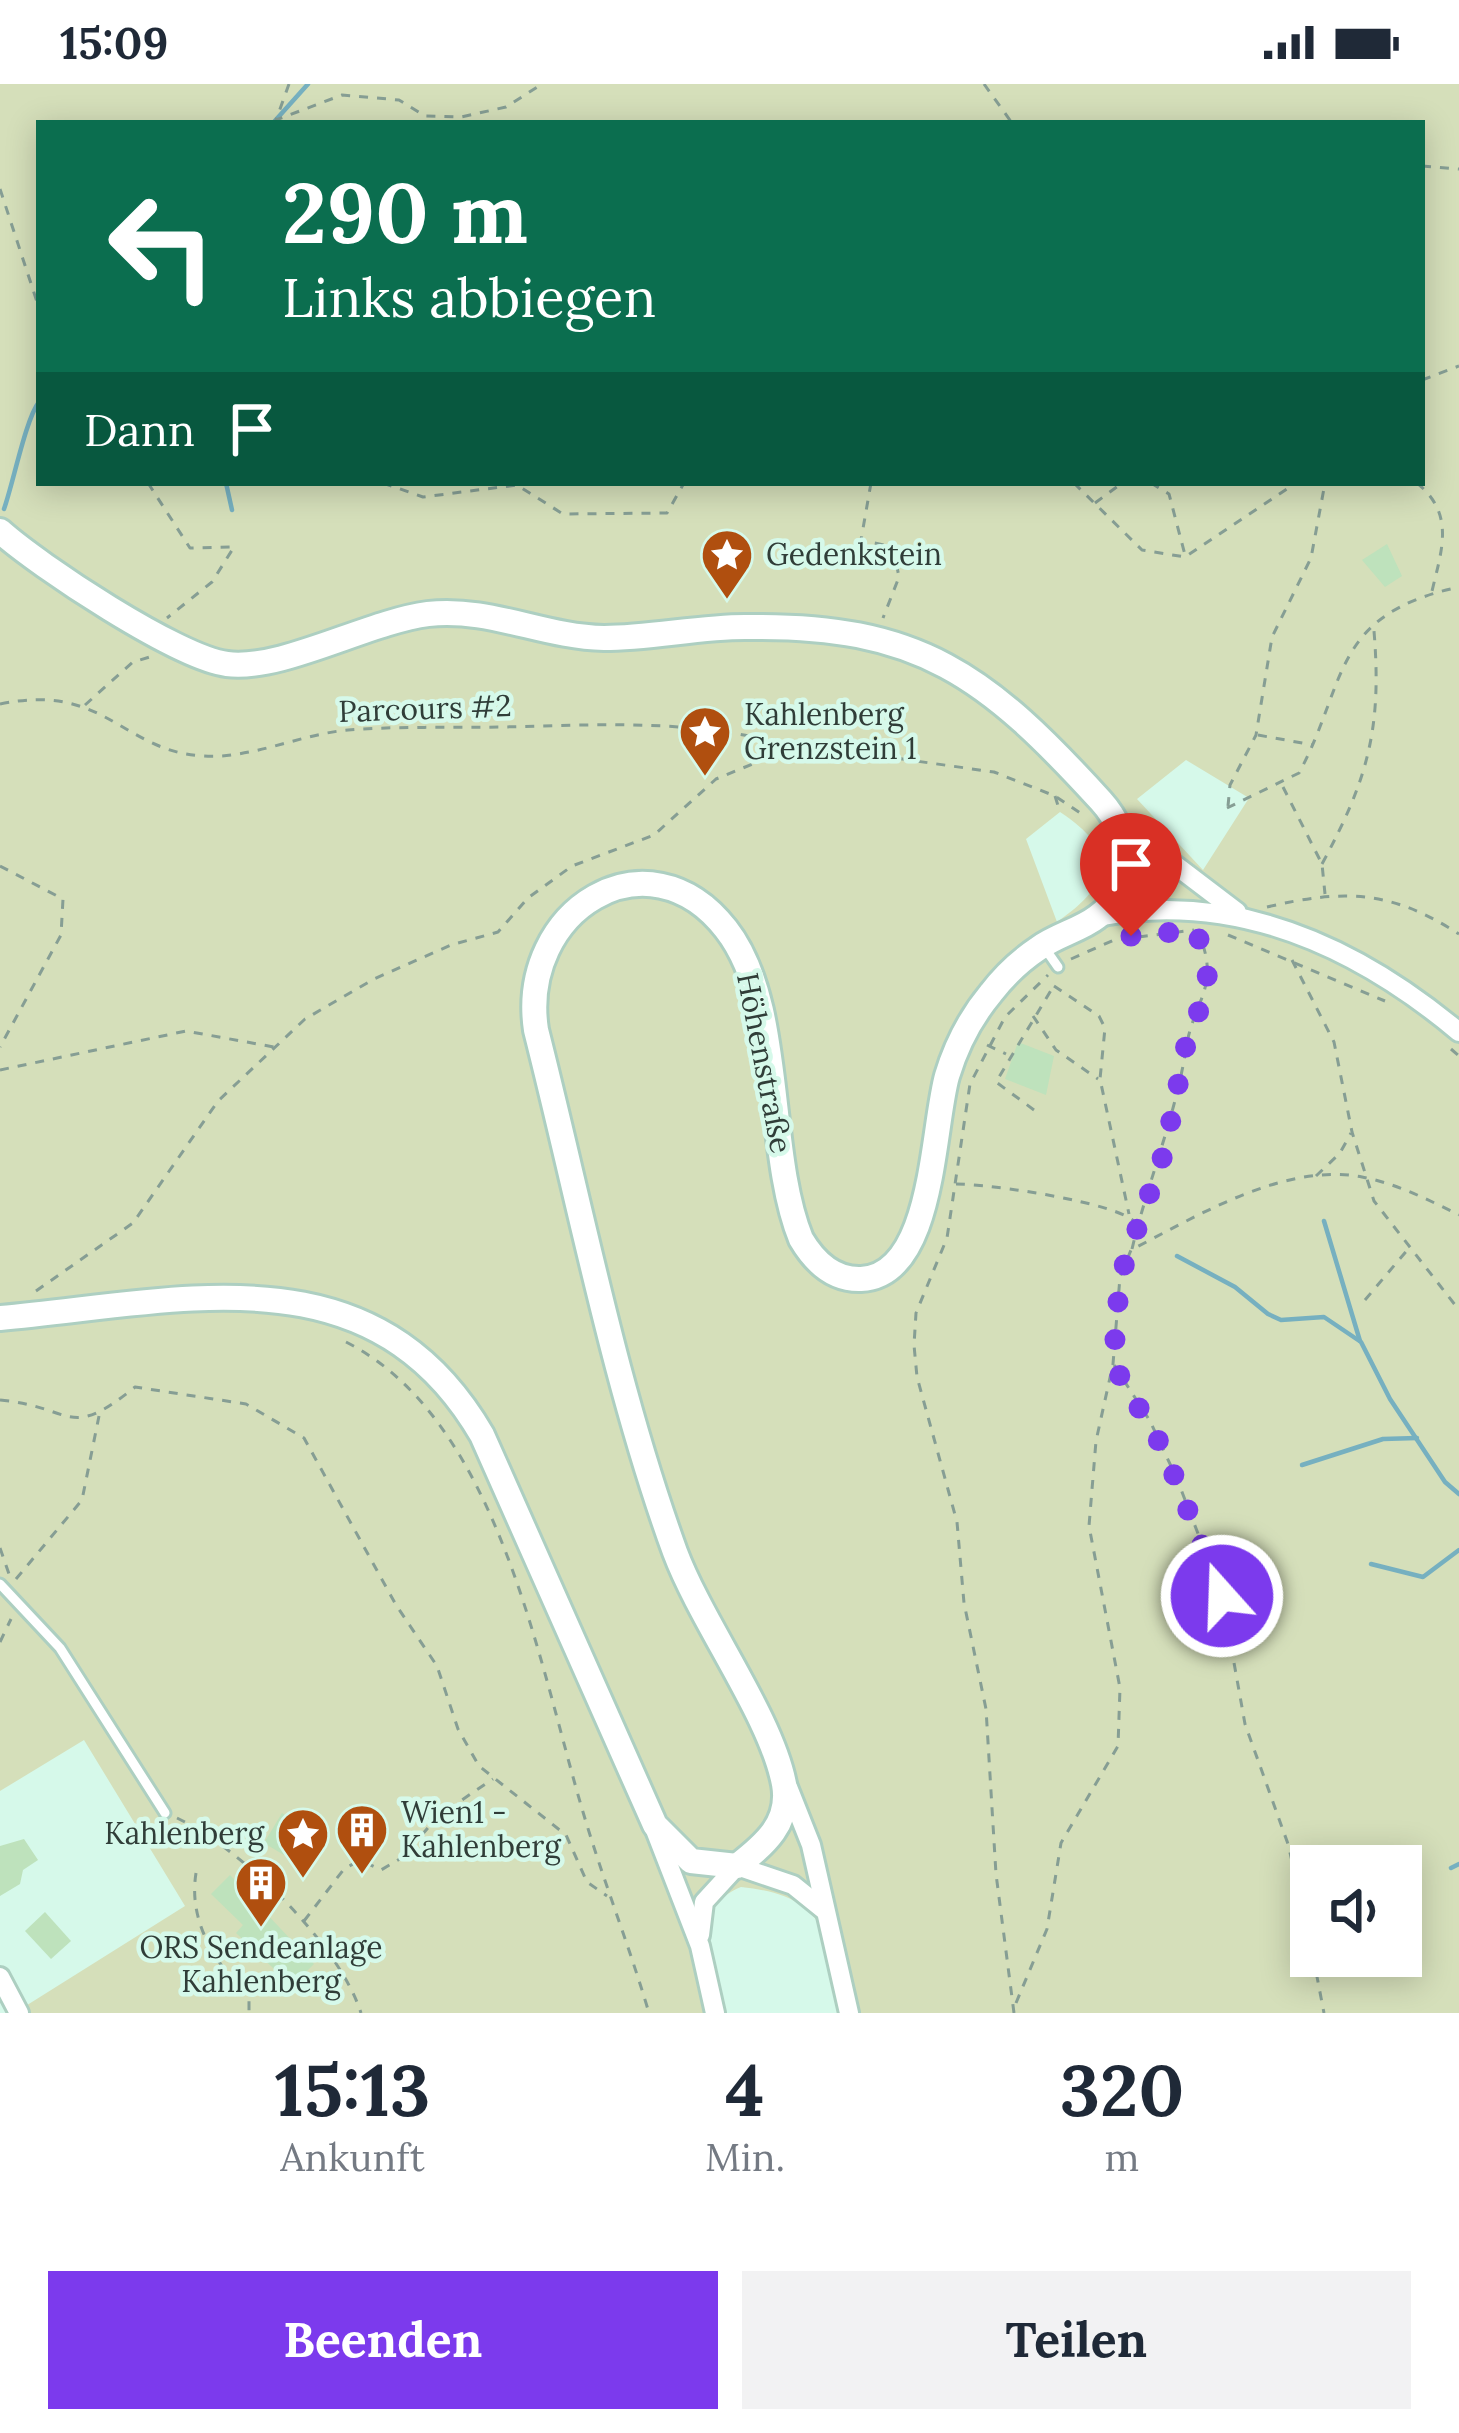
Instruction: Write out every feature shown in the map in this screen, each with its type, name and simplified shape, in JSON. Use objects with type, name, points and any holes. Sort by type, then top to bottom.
[{"type":"street","name":"Höhenstraße","points":[[3,534],[100,598],[211,661],[250,664],[394,620],[446,613],[484,613],[586,637],[740,627],[876,636],[931,654],[978,685],[1111,828],[1241,914],[1352,956],[1407,989],[1452,1037]]},
{"type":"street","points":[[1097,917],[1123,884],[1111,828]]},
{"type":"street","name":"Höhenstraße","points":[[849,2013],[812,1845],[696,1601],[656,1495],[536,1030],[539,960],[569,914],[607,892],[666,890],[715,916],[738,947],[755,1002],[796,1228],[817,1262],[839,1275],[865,1279],[892,1266],[914,1236],[943,1090],[969,1024],[1005,977],[1043,945],[1097,917],[1158,908],[1241,914]]},
{"type":"street","name":"Höhenstraße","points":[[0,1318],[287,1299],[366,1321],[412,1350],[442,1377],[482,1435],[641,1798],[700,1946],[715,2013]]},
{"type":"street","name":"Höhenstraße","points":[[700,1946],[704,1902],[737,1866],[758,1852],[782,1816],[784,1786],[778,1766]]},
{"type":"street","name":"Höhenstraße","points":[[641,1798],[663,1838],[682,1857],[737,1866],[793,1885],[828,1916]]},
{"type":"street","points":[[0,1977],[19,2013]]},
{"type":"lane","points":[[1043,945],[1058,967]]},
{"type":"lane","points":[[0,1584],[60,1648],[165,1813]]},
{"type":"path","points":[[289,84],[276,120],[342,95],[399,100],[425,116],[461,116],[506,107],[542,84]]},
{"type":"path","points":[[984,84],[1010,120]]},
{"type":"path","points":[[1425,166],[1459,169]]},
{"type":"path","points":[[0,188],[36,299]]},
{"type":"path","points":[[1425,379],[1459,366]]},
{"type":"path","points":[[150,486],[190,548],[234,548],[212,582],[153,630]]},
{"type":"path","points":[[392,486],[423,497],[509,486]]},
{"type":"path","points":[[519,486],[563,514],[667,513],[682,486]]},
{"type":"path","points":[[870,486],[861,540],[893,547],[899,577],[876,636]]},
{"type":"path","points":[[1077,486],[1142,550],[1185,557],[1292,486]]},
{"type":"path","points":[[1093,505],[1118,486]]},
{"type":"path","points":[[1155,486],[1169,494],[1185,557]]},
{"type":"path","points":[[1324,486],[1311,559],[1272,637],[1256,735],[1230,785],[1227,808],[1299,773],[1314,746],[1340,663],[1374,627],[1432,593],[1459,587]]},
{"type":"path","points":[[1421,486],[1435,497],[1446,532],[1432,593]]},
{"type":"path","points":[[1322,864],[1357,799],[1373,750],[1379,712],[1374,627]]},
{"type":"path","points":[[85,705],[133,662],[184,648]]},
{"type":"path","name":"Parcours #2","points":[[0,704],[39,696],[85,705],[167,751],[209,757],[345,730],[616,724],[692,727],[794,748],[994,772],[1055,796],[1111,828]]},
{"type":"path","points":[[1256,735],[1314,746]]},
{"type":"path","points":[[29,1296],[133,1223],[218,1101],[305,1019],[374,979],[451,945],[498,932],[528,898],[572,866],[609,848],[654,835],[703,786],[794,748]]},
{"type":"path","points":[[1282,785],[1322,864],[1325,896]]},
{"type":"path","points":[[1055,796],[1060,812]]},
{"type":"path","points":[[0,866],[62,899],[61,934],[0,1047]]},
{"type":"path","points":[[1241,914],[1325,896],[1390,898],[1459,934]]},
{"type":"path","points":[[1015,2005],[1047,1930],[1060,1843],[1118,1746],[1120,1688],[1089,1526],[1096,1442],[1113,1364],[1120,1277],[1165,1150],[1186,1045],[1209,984],[1197,930]]},
{"type":"path","points":[[1014,2013],[996,1874],[986,1709],[964,1603],[957,1522],[916,1377],[916,1313],[947,1238],[970,1084],[986,1045],[1019,1000],[1058,967],[1114,940],[1210,932]]},
{"type":"path","points":[[1222,934],[1391,1004]]},
{"type":"path","points":[[1291,959],[1334,1042],[1365,1177],[1387,1221],[1459,1310]]},
{"type":"path","points":[[1034,1110],[996,1082],[1032,1015],[1063,974],[1058,967]]},
{"type":"path","points":[[1054,986],[1099,1016],[1105,1028],[1100,1079],[1129,1214],[1138,1224]]},
{"type":"path","points":[[1032,1015],[1056,1050],[1100,1079]]},
{"type":"path","points":[[0,1070],[186,1031],[274,1047]]},
{"type":"path","points":[[1452,1037],[1459,1056]]},
{"type":"path","points":[[986,1045],[1008,1055]]},
{"type":"path","points":[[1315,1177],[1340,1153],[1352,1132]]},
{"type":"path","points":[[1131,1250],[1254,1193],[1315,1177],[1365,1177],[1459,1215]]},
{"type":"path","points":[[956,1184],[1129,1214]]},
{"type":"path","points":[[1365,1300],[1410,1246]]},
{"type":"path","points":[[345,1341],[413,1388],[434,1411],[466,1467],[509,1568],[608,1897],[650,2013]]},
{"type":"path","points":[[1113,1364],[1168,1460],[1222,1596],[1245,1724],[1290,1853]]},
{"type":"path","points":[[0,1400],[80,1421],[99,1416],[135,1387],[246,1404],[304,1438],[396,1605],[437,1666],[458,1729],[493,1779],[566,1835],[587,1882],[608,1897]]},
{"type":"path","points":[[0,1548],[11,1585],[82,1500],[99,1416]]},
{"type":"path","points":[[0,1642],[14,1610],[13,1595]]},
{"type":"path","points":[[303,1922],[344,1869],[360,1860],[381,1870],[403,1857],[438,1816],[493,1779]]},
{"type":"path","points":[[165,1813],[196,1827],[303,1922],[322,1942],[361,2013]]},
{"type":"path","points":[[196,1873],[191,1902],[200,1928],[225,1972],[249,1999],[249,2013]]},
{"type":"path","points":[[1317,1977],[1324,2013]]},
{"type":"green space","points":[[0,84],[1459,84],[1459,2013],[844,2013],[820,1925],[792,1900],[741,1887],[713,1909],[708,1924],[707,1959],[717,2013],[26,2013],[24,2007],[185,1906],[84,1740],[0,1791]],"holes":[[[1186,760],[1249,798],[1203,870],[1137,799]],[[1060,812],[1093,841],[1102,868],[1089,895],[1057,922],[1026,839]]]},
{"type":"building","points":[[1387,544],[1402,576],[1385,587],[1362,560]]},
{"type":"building","points":[[1018,1042],[1054,1056],[1046,1095],[1005,1079]]},
{"type":"building","points":[[282,1813],[303,1826],[284,1855],[264,1843]]},
{"type":"building","points":[[24,1839],[38,1860],[23,1870],[20,1884],[0,1896],[0,1846]]},
{"type":"building","name":"ORS Sendeanlage Kahlenberg","points":[[230,1875],[314,1964],[292,1986],[236,1933],[243,1925],[211,1894]]},
{"type":"building","points":[[45,1912],[71,1941],[51,1959],[25,1931]]},
{"type":"waterway","points":[[276,120],[308,84]]},
{"type":"waterway","points":[[4,509],[36,407]]},
{"type":"waterway","points":[[227,486],[232,510]]},
{"type":"waterway","points":[[1324,1221],[1360,1341]]},
{"type":"waterway","points":[[1177,1256],[1235,1287],[1268,1314],[1281,1320],[1324,1317],[1361,1342],[1390,1399],[1445,1482],[1459,1494]]},
{"type":"waterway","points":[[1302,1465],[1383,1439],[1417,1438]]},
{"type":"waterway","points":[[1371,1564],[1423,1577],[1459,1550]]},
{"type":"waterway","points":[[1451,1868],[1459,1864]]},
{"type":"place","name":"Gedenkstein","points":[[727,601]]},
{"type":"place","name":"Kahlenberg Grenzstein 1","points":[[705,778]]},
{"type":"place","name":"Wien1 - Kahlenberg","points":[[362,1876]]},
{"type":"place","name":"Kahlenberg","points":[[303,1880]]},
{"type":"place","name":"ORS Sendeanlage Kahlenberg","points":[[261,1929]]},
{"type":"route","points":[[1131,936],[1197,930],[1205,947],[1209,984],[1186,1045],[1185,1070],[1165,1150],[1120,1277],[1113,1364],[1150,1420],[1222,1596]]}]
